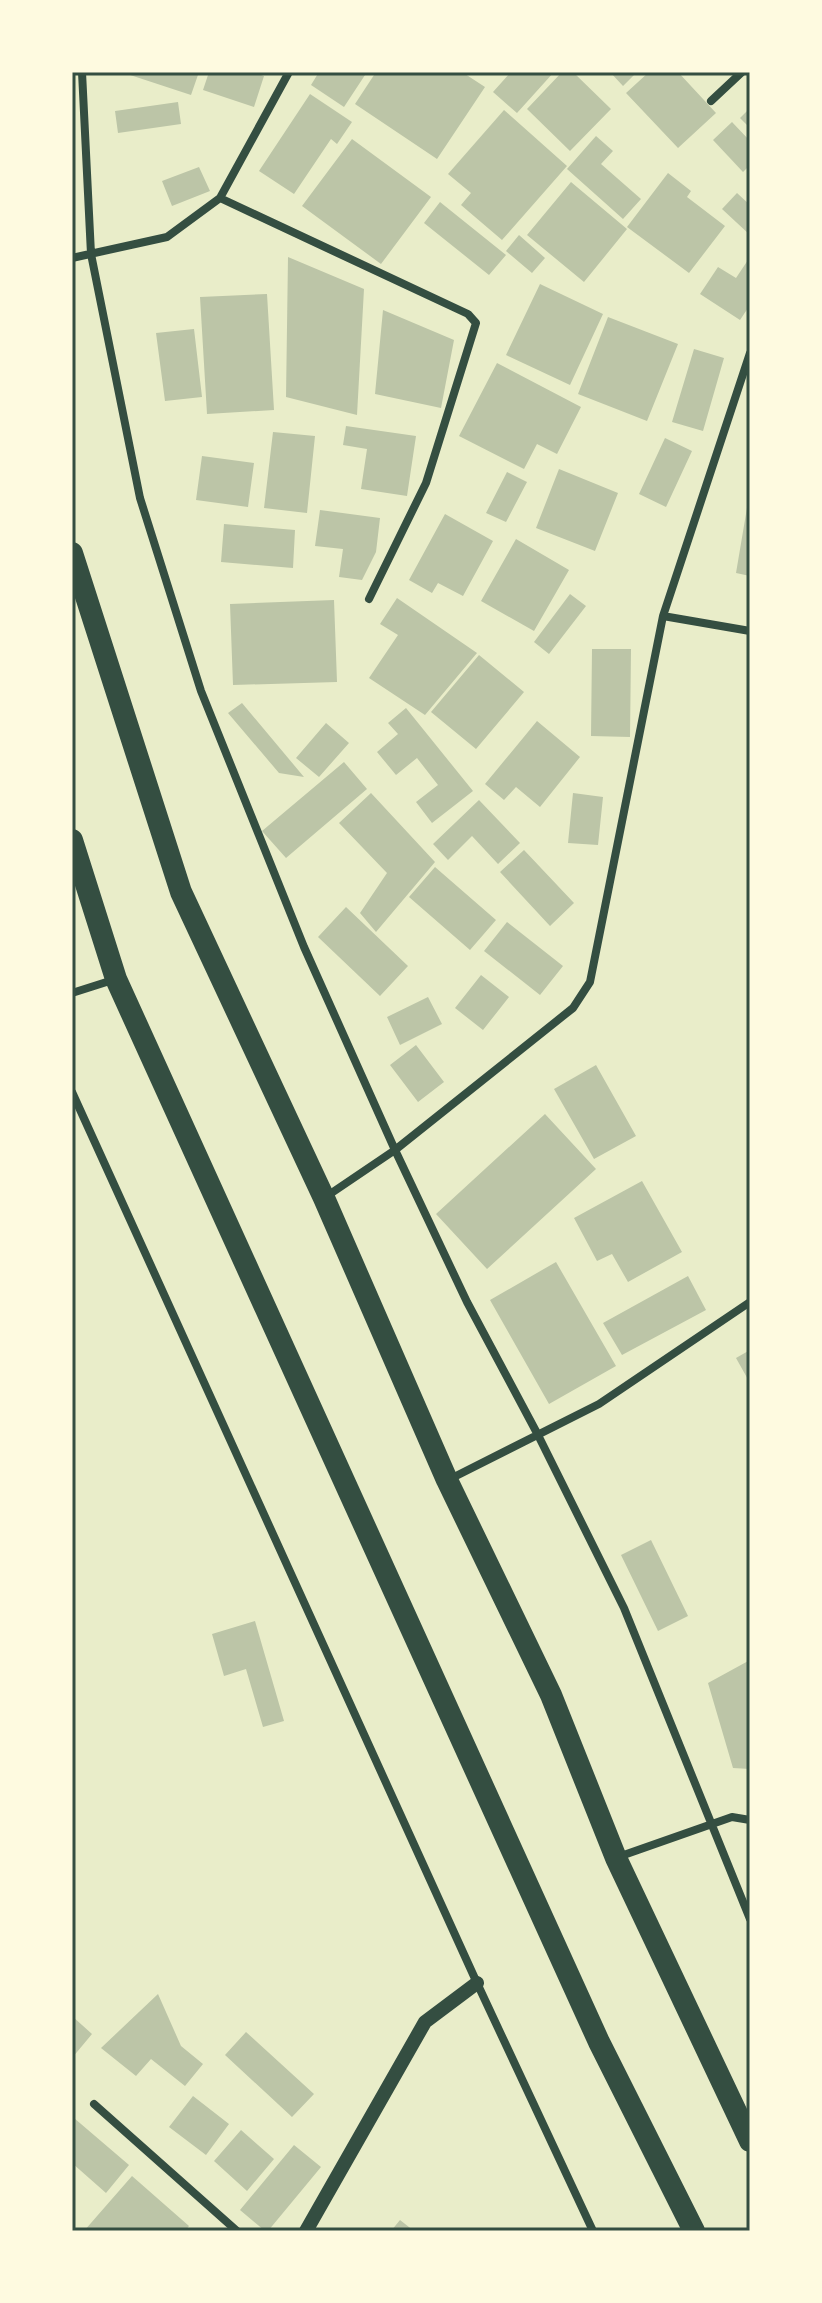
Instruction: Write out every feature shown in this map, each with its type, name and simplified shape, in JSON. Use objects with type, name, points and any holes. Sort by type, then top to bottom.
[{"type":"highway","points":[[72,553],[181,892],[324,1198],[447,1480],[551,1695],[616,1858],[750,2141]]},
{"type":"highway","points":[[72,840],[116,979],[599,2042],[694,2231]]},
{"type":"street","points":[[82,72],[91,254],[140,498],[201,691],[304,947],[395,1150],[467,1302],[538,1435],[624,1608],[750,1919]]},
{"type":"street","points":[[72,258],[167,237],[220,198],[289,72]]},
{"type":"street","points":[[711,101],[742,72]]},
{"type":"street","points":[[220,198],[468,314],[476,323],[426,483],[369,599]]},
{"type":"street","points":[[324,1198],[395,1150],[573,1008],[590,982],[663,616],[750,353]]},
{"type":"street","points":[[663,616],[750,631]]},
{"type":"street","points":[[72,993],[116,979]]},
{"type":"street","points":[[72,1092],[593,2231]]},
{"type":"street","points":[[447,1480],[599,1404],[750,1302]]},
{"type":"street","points":[[616,1858],[732,1817],[750,1820]]},
{"type":"street","points":[[306,2231],[425,2022],[477,1983]]},
{"type":"street","points":[[94,2104],[237,2231]]},
{"type":"building","points":[[121,72],[199,72],[191,95]]},
{"type":"building","points":[[209,72],[253,72],[264,76],[254,107],[203,90]]},
{"type":"building","points":[[319,72],[367,72],[344,107],[311,85]]},
{"type":"building","points":[[376,72],[462,72],[485,87],[437,159],[355,104]]},
{"type":"building","points":[[511,72],[554,72],[517,113],[493,92]]},
{"type":"building","points":[[562,72],[573,72],[611,109],[570,151],[527,109]]},
{"type":"building","points":[[610,72],[637,72],[623,86]]},
{"type":"building","points":[[649,72],[678,72],[716,113],[678,148],[626,93]]},
{"type":"building","points":[[310,94],[352,122],[337,144],[331,139],[294,194],[259,171]]},
{"type":"building","points":[[178,102],[181,124],[118,133],[115,111]]},
{"type":"building","points":[[750,108],[750,128],[740,118]]},
{"type":"building","points":[[504,110],[567,166],[502,240],[461,205],[471,193],[448,174]]},
{"type":"building","points":[[732,122],[750,141],[750,165],[743,172],[713,140]]},
{"type":"building","points":[[596,136],[613,151],[601,164],[641,199],[623,219],[567,169]]},
{"type":"building","points":[[352,139],[431,197],[381,264],[302,206]]},
{"type":"building","points":[[199,167],[210,191],[172,206],[162,181]]},
{"type":"building","points":[[668,173],[691,191],[687,197],[725,226],[689,273],[627,227]]},
{"type":"building","points":[[571,182],[627,229],[584,282],[527,235]]},
{"type":"building","points":[[737,193],[750,205],[750,235],[722,209]]},
{"type":"building","points":[[440,202],[506,255],[489,275],[424,223]]},
{"type":"building","points":[[519,235],[545,258],[532,273],[506,251]]},
{"type":"building","points":[[288,257],[364,289],[357,415],[286,397]]},
{"type":"building","points":[[750,257],[750,305],[740,320],[700,294],[718,267],[736,278]]},
{"type":"building","points":[[540,284],[603,314],[570,385],[506,355]]},
{"type":"building","points":[[267,294],[274,410],[207,414],[200,297]]},
{"type":"building","points":[[383,310],[454,340],[441,408],[375,394]]},
{"type":"building","points":[[608,317],[678,344],[647,421],[578,394]]},
{"type":"building","points":[[194,329],[202,397],[165,401],[156,333]]},
{"type":"building","points":[[694,349],[724,358],[703,431],[672,422]]},
{"type":"building","points":[[497,363],[581,407],[557,454],[537,444],[524,469],[459,436]]},
{"type":"building","points":[[346,426],[416,436],[407,496],[361,489],[367,449],[343,445]]},
{"type":"building","points":[[273,432],[315,436],[307,513],[264,508]]},
{"type":"building","points":[[665,438],[692,451],[666,507],[639,494]]},
{"type":"building","points":[[202,456],[254,463],[248,507],[196,500]]},
{"type":"building","points":[[559,469],[618,493],[595,551],[536,528]]},
{"type":"building","points":[[507,472],[527,482],[506,522],[486,513]]},
{"type":"building","points":[[750,502],[750,576],[736,573]]},
{"type":"building","points":[[320,510],[380,518],[376,552],[362,580],[339,577],[343,549],[315,546]]},
{"type":"building","points":[[445,514],[493,541],[463,596],[438,583],[432,593],[409,580]]},
{"type":"building","points":[[224,524],[295,530],[293,568],[221,562]]},
{"type":"building","points":[[516,539],[569,570],[534,631],[481,601]]},
{"type":"building","points":[[570,594],[586,606],[549,654],[534,642]]},
{"type":"building","points":[[397,598],[477,653],[425,715],[369,678],[398,635],[380,624]]},
{"type":"building","points":[[334,600],[337,682],[233,685],[230,604]]},
{"type":"building","points":[[592,649],[631,649],[630,737],[591,736]]},
{"type":"building","points":[[479,655],[524,692],[476,749],[431,712]]},
{"type":"building","points":[[242,703],[304,777],[279,773],[228,713]]},
{"type":"building","points":[[406,708],[473,791],[432,823],[416,802],[438,785],[417,758],[396,775],[377,752],[398,734],[388,723]]},
{"type":"building","points":[[537,721],[580,757],[540,807],[516,787],[504,800],[485,784]]},
{"type":"building","points":[[326,723],[349,743],[319,777],[296,758]]},
{"type":"building","points":[[344,762],[367,789],[286,858],[262,831]]},
{"type":"building","points":[[371,793],[435,862],[376,932],[360,913],[387,873],[339,823]]},
{"type":"building","points":[[573,793],[603,797],[598,845],[568,843]]},
{"type":"building","points":[[479,800],[520,843],[498,864],[472,836],[448,860],[433,844]]},
{"type":"building","points":[[524,850],[574,903],[550,926],[500,872]]},
{"type":"building","points":[[435,867],[496,920],[470,950],[409,897]]},
{"type":"building","points":[[346,907],[408,966],[380,996],[318,937]]},
{"type":"building","points":[[507,922],[563,966],[540,995],[484,951]]},
{"type":"building","points":[[481,975],[509,997],[483,1030],[455,1008]]},
{"type":"building","points":[[428,997],[442,1024],[400,1045],[387,1017]]},
{"type":"building","points":[[416,1045],[444,1082],[418,1102],[390,1065]]},
{"type":"building","points":[[596,1065],[636,1136],[594,1159],[554,1089]]},
{"type":"building","points":[[545,1114],[596,1169],[487,1269],[436,1214]]},
{"type":"building","points":[[642,1181],[682,1252],[628,1282],[612,1254],[597,1261],[574,1218]]},
{"type":"building","points":[[556,1262],[616,1366],[549,1404],[490,1300]]},
{"type":"building","points":[[688,1276],[706,1310],[622,1355],[603,1323]]},
{"type":"building","points":[[750,1350],[750,1383],[736,1358]]},
{"type":"building","points":[[651,1540],[688,1616],[658,1631],[621,1555]]},
{"type":"building","points":[[255,1621],[284,1721],[263,1727],[246,1669],[224,1676],[212,1634]]},
{"type":"building","points":[[750,1660],[750,1769],[733,1768],[708,1683]]},
{"type":"building","points":[[158,1994],[181,2046],[203,2064],[185,2086],[151,2059],[136,2076],[101,2048]]},
{"type":"building","points":[[72,2016],[92,2034],[72,2058]]},
{"type":"building","points":[[246,2032],[314,2094],[292,2117],[225,2055]]},
{"type":"building","points":[[193,2096],[229,2124],[206,2155],[169,2127]]},
{"type":"building","points":[[74,2118],[129,2165],[106,2193],[72,2163]]},
{"type":"building","points":[[241,2130],[274,2159],[247,2191],[214,2161]]},
{"type":"building","points":[[294,2145],[321,2167],[265,2231],[240,2210]]},
{"type":"building","points":[[132,2176],[189,2226],[185,2231],[84,2231]]},
{"type":"building","points":[[400,2220],[414,2231],[391,2231]]}]
